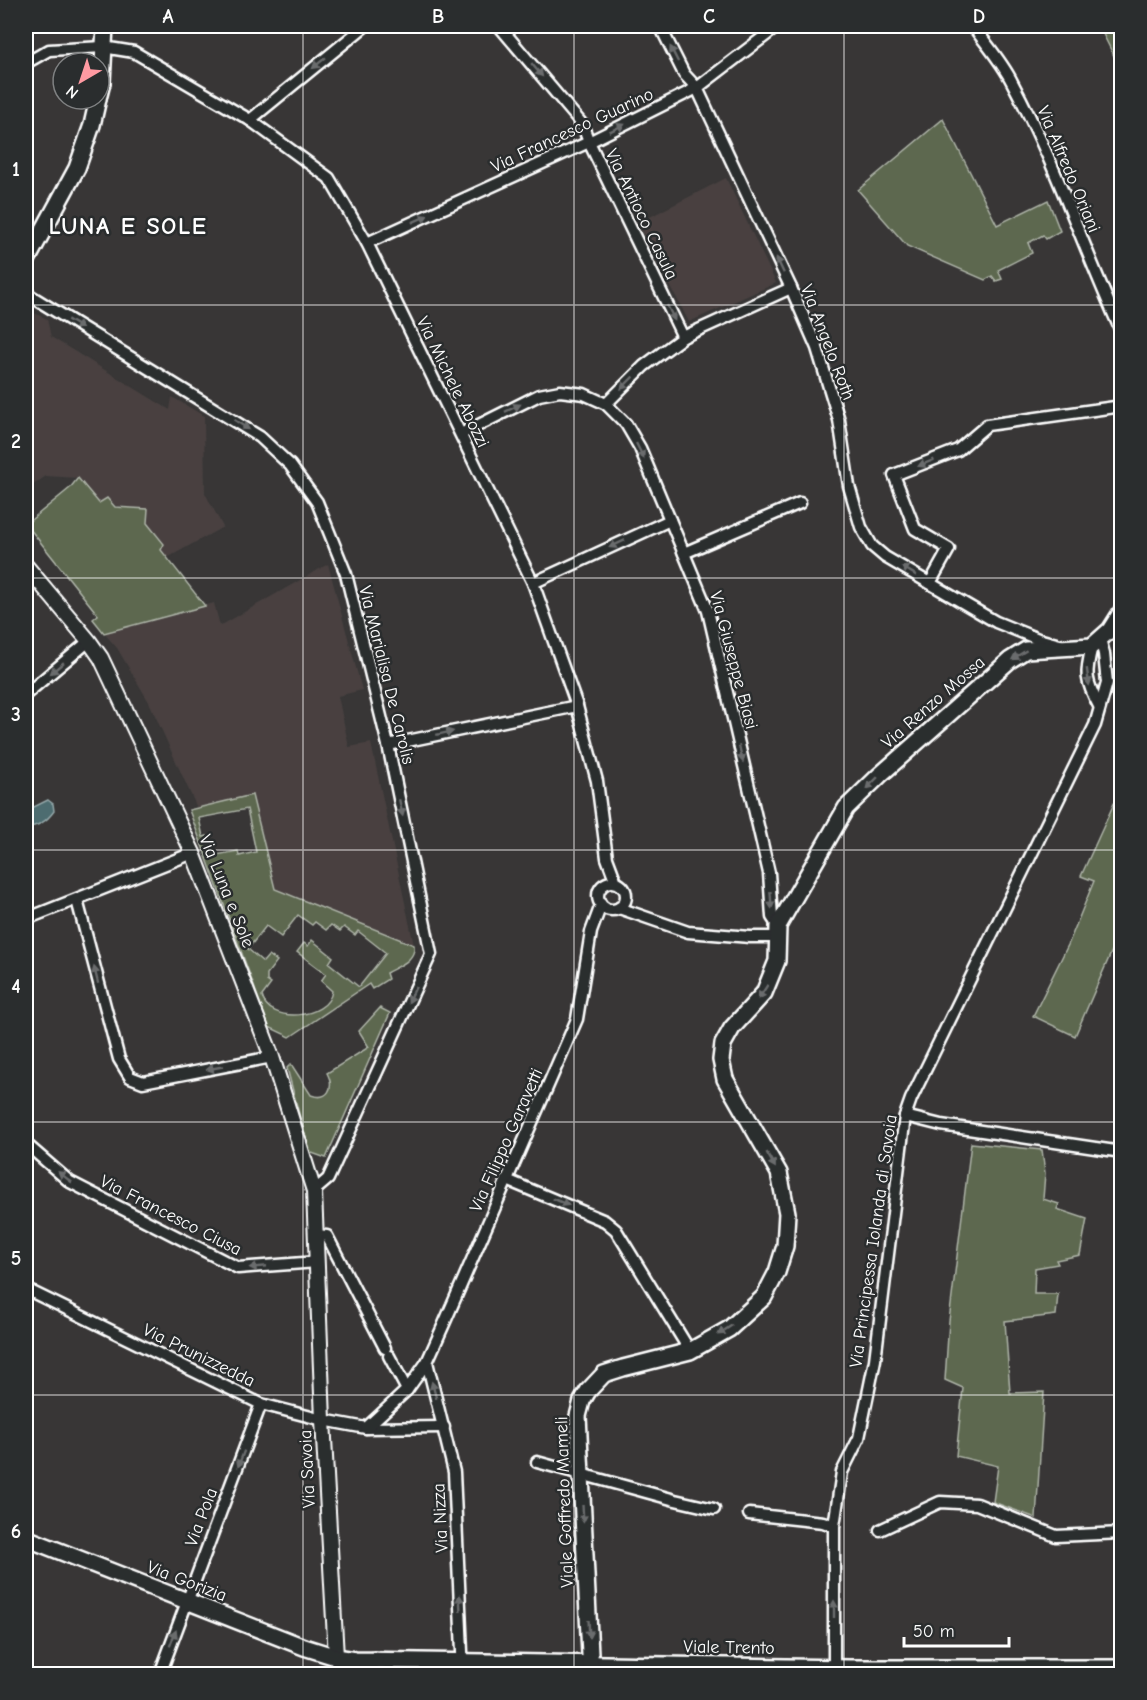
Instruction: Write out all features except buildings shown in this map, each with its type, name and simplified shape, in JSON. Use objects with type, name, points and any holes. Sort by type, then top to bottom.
[{"type":"main road","points":[[103,51],[105,26]]},
{"type":"main road","points":[[26,262],[77,168],[95,111]]},
{"type":"main road","points":[[1096,643],[1110,630],[1122,611]]},
{"type":"main road","name":"Via Renzo Mossa","points":[[777,932],[846,808],[880,775],[1010,660],[1026,650],[1096,643]]},
{"type":"main road","name":"Viale Goffredo Mameli","points":[[591,1669],[578,1416],[582,1401],[604,1374],[690,1351],[729,1329],[764,1297],[777,1272],[784,1246],[787,1213],[778,1173],[725,1079],[721,1060],[723,1044],[732,1028],[764,993],[777,961],[777,932]]},
{"type":"main road","name":"Via Gorizia","points":[[26,1538],[304,1647],[336,1657]]},
{"type":"main road","name":"Viale Trento","points":[[336,1657],[463,1668],[834,1671],[1122,1668]]},
{"type":"main road","points":[[361,1674],[375,1660]]},
{"type":"street","points":[[250,120],[364,26]]},
{"type":"street","name":"Via Antioco Casula","points":[[499,26],[582,124],[683,337]]},
{"type":"street","name":"Via Angelo Roth","points":[[660,26],[684,74],[697,88],[817,348],[839,420],[849,486],[861,526],[872,546],[885,557],[996,622],[1038,639],[1068,647]]},
{"type":"street","name":"Via Francesco Guarino","points":[[367,243],[589,142],[697,88],[778,26]]},
{"type":"street","name":"Via Alfredo Oriani","points":[[973,26],[1011,80],[1045,150],[1095,274],[1122,333]]},
{"type":"street","name":"Via Michele Abozzi","points":[[26,61],[49,51],[103,47],[134,52],[250,120],[330,178],[367,243],[533,583],[577,706],[597,781],[606,858],[603,885]]},
{"type":"street","points":[[460,434],[539,395],[560,391],[584,394],[606,404],[644,366],[683,337],[791,288]]},
{"type":"street","name":"Via Marialisa De Carolis","points":[[26,293],[260,437],[290,465],[317,502],[346,574],[388,745],[431,954],[328,1179],[314,1191]]},
{"type":"street","name":"Via Giuseppe Biasi","points":[[606,404],[626,424],[640,448],[708,611],[769,873],[772,917],[777,932]]},
{"type":"street","points":[[930,583],[949,549],[915,529],[894,475],[958,450],[987,425],[1122,406]]},
{"type":"street","points":[[684,553],[800,503]]},
{"type":"street","points":[[533,583],[670,520]]},
{"type":"street","name":"Via Luna e Sole","points":[[26,566],[89,641],[100,658],[193,853],[272,1057],[314,1191],[317,1262]]},
{"type":"street","points":[[26,694],[89,641]]},
{"type":"street","points":[[1096,643],[1086,671],[1098,706]]},
{"type":"street","name":"Via Principessa Iolanda di Savoia","points":[[834,1671],[834,1526],[842,1472],[859,1438],[875,1360],[905,1116],[911,1099],[1095,724],[1098,706],[1107,683],[1104,654],[1096,643]]},
{"type":"street","points":[[388,745],[577,706]]},
{"type":"street","points":[[26,919],[193,853]]},
{"type":"street","name":"Via Michele Abozzi","points":[[606,858],[616,882]]},
{"type":"street","points":[[640,915],[626,897],[624,888],[616,882],[603,885],[598,897],[610,908],[640,915],[688,932],[757,938],[777,932]]},
{"type":"street","points":[[610,908],[626,897]]},
{"type":"street","points":[[77,900],[119,1059],[130,1077],[143,1082],[272,1057]]},
{"type":"street","name":"Via Filippo Garavetti","points":[[427,1362],[578,1019],[591,932],[594,925],[610,908]]},
{"type":"street","points":[[905,1116],[942,1125],[1122,1152]]},
{"type":"street","name":"Via Francesco Ciusa","points":[[26,1144],[70,1182],[238,1269],[317,1262]]},
{"type":"street","points":[[507,1180],[605,1221],[616,1230],[690,1351]]},
{"type":"street","points":[[316,1235],[327,1236],[407,1390]]},
{"type":"street","name":"Via Savoia","points":[[317,1262],[322,1420],[337,1674]]},
{"type":"street","name":"Via Prunizzedda","points":[[26,1289],[261,1404],[322,1420],[366,1428],[444,1428]]},
{"type":"street","points":[[366,1428],[407,1390],[427,1362]]},
{"type":"street","name":"Via Nizza","points":[[427,1362],[454,1472],[463,1668]]},
{"type":"street","name":"Via Pola","points":[[160,1674],[261,1404]]},
{"type":"street","points":[[537,1462],[714,1509]]},
{"type":"street","points":[[880,1530],[940,1502],[977,1504],[1056,1536],[1122,1533]]},
{"type":"street","points":[[749,1514],[823,1522],[834,1526]]},
{"type":"shaded area","points":[[726,178],[776,283],[689,322],[638,223]]},
{"type":"shaded area","points":[[26,309],[47,319],[51,337],[170,410],[172,397],[204,416],[205,493],[223,527],[167,558],[161,550],[164,544],[147,523],[148,509],[99,504],[78,478],[46,476],[26,490]]},
{"type":"shaded area","points":[[328,564],[362,690],[338,696],[349,747],[371,743],[414,945],[274,889],[252,795],[197,808],[149,702],[117,648],[104,633],[214,603],[220,626]]},
{"type":"green space","points":[[1099,26],[1121,26],[1121,70]]},
{"type":"green space","points":[[943,119],[997,225],[1048,200],[1060,231],[1046,239],[1043,235],[1028,243],[1032,253],[998,270],[1002,279],[996,281],[992,276],[985,280],[907,246],[858,190]]},
{"type":"green space","points":[[78,478],[99,503],[107,498],[115,507],[148,509],[147,523],[164,544],[161,550],[205,606],[104,633],[93,619],[98,615],[26,524],[70,488]]},
{"type":"green space","points":[[1121,788],[1121,930],[1075,1036],[1033,1016],[1068,945],[1094,881],[1081,876]]},
{"type":"green space","points":[[252,795],[275,889],[414,945],[412,955],[386,973],[388,979],[372,989],[369,984],[290,1037],[269,1027],[189,810]],"holes":[[[247,809],[256,852],[239,856],[238,851],[211,856],[207,836],[203,837],[199,818]],[[298,915],[312,925],[315,922],[326,930],[331,925],[340,931],[344,927],[355,935],[358,931],[386,953],[359,987],[329,963],[333,957],[312,940],[308,946],[304,943],[297,952],[326,974],[321,981],[332,991],[328,1001],[320,1008],[298,1015],[275,1011],[267,1005],[262,996],[271,984],[267,981],[267,974],[277,961],[269,955],[263,962],[248,949],[266,926],[281,937]]]},
{"type":"green space","points":[[380,1008],[390,1013],[326,1158],[309,1152],[287,1068],[291,1064],[311,1095],[326,1095],[330,1088],[327,1073],[369,1047],[359,1031]]},
{"type":"green space","points":[[971,1143],[1042,1150],[1045,1173],[1043,1199],[1059,1204],[1057,1209],[1087,1219],[1080,1255],[1056,1260],[1058,1264],[1035,1268],[1034,1294],[1058,1294],[1056,1315],[1005,1321],[1010,1393],[1044,1392],[1036,1518],[993,1502],[998,1466],[956,1456],[963,1388],[945,1380],[949,1321]]},
{"type":"water","points":[[48,800],[53,804],[54,811],[51,815],[38,825],[26,827],[26,805],[34,807]]},
{"type":"district","name":"LUNA E SOLE","points":[[128,226]]}]
